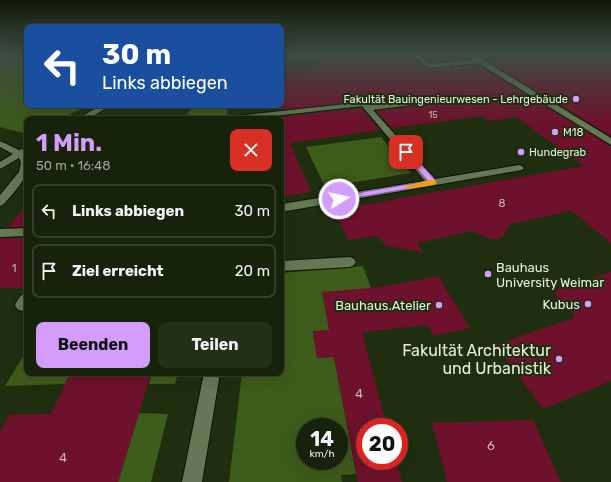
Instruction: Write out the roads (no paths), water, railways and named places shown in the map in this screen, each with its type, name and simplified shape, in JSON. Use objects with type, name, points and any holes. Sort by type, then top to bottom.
[{"type":"street","points":[[505,76],[611,142]]},
{"type":"street","points":[[367,108],[432,100]]},
{"type":"street","points":[[253,116],[364,104],[433,183]]},
{"type":"street","points":[[87,116],[102,108]]},
{"type":"street","points":[[0,144],[23,152]]},
{"type":"street","points":[[0,166],[23,152]]},
{"type":"street","points":[[284,208],[519,168]]},
{"type":"street","points":[[0,202],[24,173]]},
{"type":"street","points":[[0,233],[24,232]]},
{"type":"street","points":[[284,266],[350,262]]},
{"type":"street","points":[[192,482],[211,376]]},
{"type":"place","name":"Fakultät Bauingenieurwesen - Lehrgebäude","points":[[576,99]]},
{"type":"place","name":"M18","points":[[555,132]]},
{"type":"place","name":"Hundegrab","points":[[521,152]]},
{"type":"place","name":"Bauhaus University Weimar","points":[[488,274]]},
{"type":"place","name":"Kubus","points":[[588,304]]},
{"type":"place","name":"Bauhaus.Atelier","points":[[439,305]]},
{"type":"place","name":"Fakultät Architektur und Urbanistik","points":[[559,359]]}]
